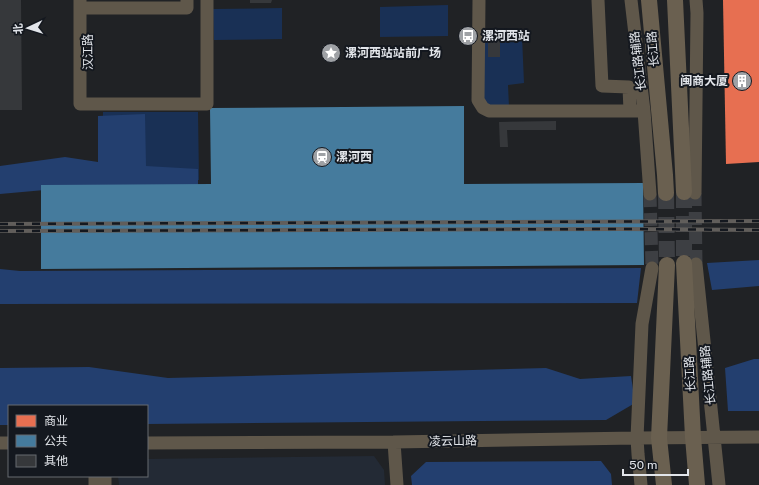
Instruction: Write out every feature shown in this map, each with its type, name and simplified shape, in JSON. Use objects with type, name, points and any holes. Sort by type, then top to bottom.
[{"type":"main road","name":"长江路","points":[[649,0],[666,194]]},
{"type":"main road","name":"长江路","points":[[675,0],[690,193]]},
{"type":"main road","name":"长江路","points":[[690,264],[693,437],[697,485]]},
{"type":"main road","points":[[659,267],[659,438],[664,485]]},
{"type":"street","points":[[84,4],[187,8],[186,0]]},
{"type":"street","name":"汉江路","points":[[84,4],[84,104],[207,104],[207,0]]},
{"type":"street","points":[[479,0],[478,100],[483,108],[489,111],[644,111]]},
{"type":"street","points":[[598,0],[602,86],[629,87],[630,111]]},
{"type":"street","name":"长江路辅路","points":[[631,0],[644,111],[650,194]]},
{"type":"street","points":[[690,193],[697,13],[696,0]]},
{"type":"street","name":"长江路辅路","points":[[690,264],[714,437],[719,485]]},
{"type":"street","points":[[641,485],[638,438],[642,324],[659,267]]},
{"type":"street","name":"凌云山路","points":[[148,443],[394,442],[759,437]]},
{"type":"street","points":[[394,442],[397,485]]},
{"type":"shaded area","points":[[448,5],[448,36],[380,37],[380,7]]},
{"type":"shaded area","points":[[282,8],[282,39],[214,40],[213,9]]},
{"type":"shaded area","points":[[511,29],[518,32],[522,36],[524,83],[508,85],[509,107],[491,108],[482,101],[481,30]]},
{"type":"shaded area","points":[[103,112],[198,112],[199,180],[103,181]]},
{"type":"shaded area","points":[[145,114],[146,166],[198,169],[198,188],[78,187],[0,194],[0,166],[65,157],[98,162],[98,116]]},
{"type":"shaded area","points":[[759,260],[759,286],[712,290],[707,263]]},
{"type":"shaded area","points":[[641,268],[637,303],[0,304],[0,269],[20,271]]},
{"type":"shaded area","points":[[754,359],[759,359],[759,411],[728,411],[725,368]]},
{"type":"shaded area","points":[[89,367],[168,378],[546,368],[580,379],[631,376],[635,403],[606,420],[148,424],[148,405],[8,405],[8,425],[0,425],[0,368]]},
{"type":"shaded area","points":[[374,456],[384,470],[385,485],[119,485],[118,477],[148,477],[148,459]]},
{"type":"shaded area","points":[[601,461],[611,474],[612,485],[412,485],[411,476],[426,462]]},
{"type":"building: 商业","name":"闽商大厦","points":[[723,0],[759,0],[759,162],[726,164]]},
{"type":"building: 公共","name":"漯河西","points":[[464,106],[464,184],[643,183],[644,265],[41,269],[41,185],[211,184],[210,108]]},
{"type":"building: 其他","points":[[0,0],[21,0],[22,110],[0,110]]},
{"type":"building: 其他","points":[[250,0],[272,0],[271,3],[250,3]]},
{"type":"building: 其他","points":[[500,40],[500,57],[488,57],[488,41]]},
{"type":"building: 其他","points":[[556,121],[556,130],[507,130],[508,147],[500,147],[499,122]]},
{"type":"tunnel","points":[[684,192],[684,263]]},
{"type":"tunnel","points":[[666,193],[667,265]]},
{"type":"tunnel","points":[[695,193],[696,264]]},
{"type":"tunnel","points":[[650,194],[652,268]]},
{"type":"railway","points":[[0,224],[759,221]]},
{"type":"railway","points":[[0,231],[759,230]]},
{"type":"place","name":"漯河西站","points":[[468,36]]},
{"type":"place","name":"漯河西站站前广场","points":[[331,53]]},
{"type":"place","name":"闽商大厦","points":[[742,81]]},
{"type":"place","name":"漯河西","points":[[322,157]]}]
